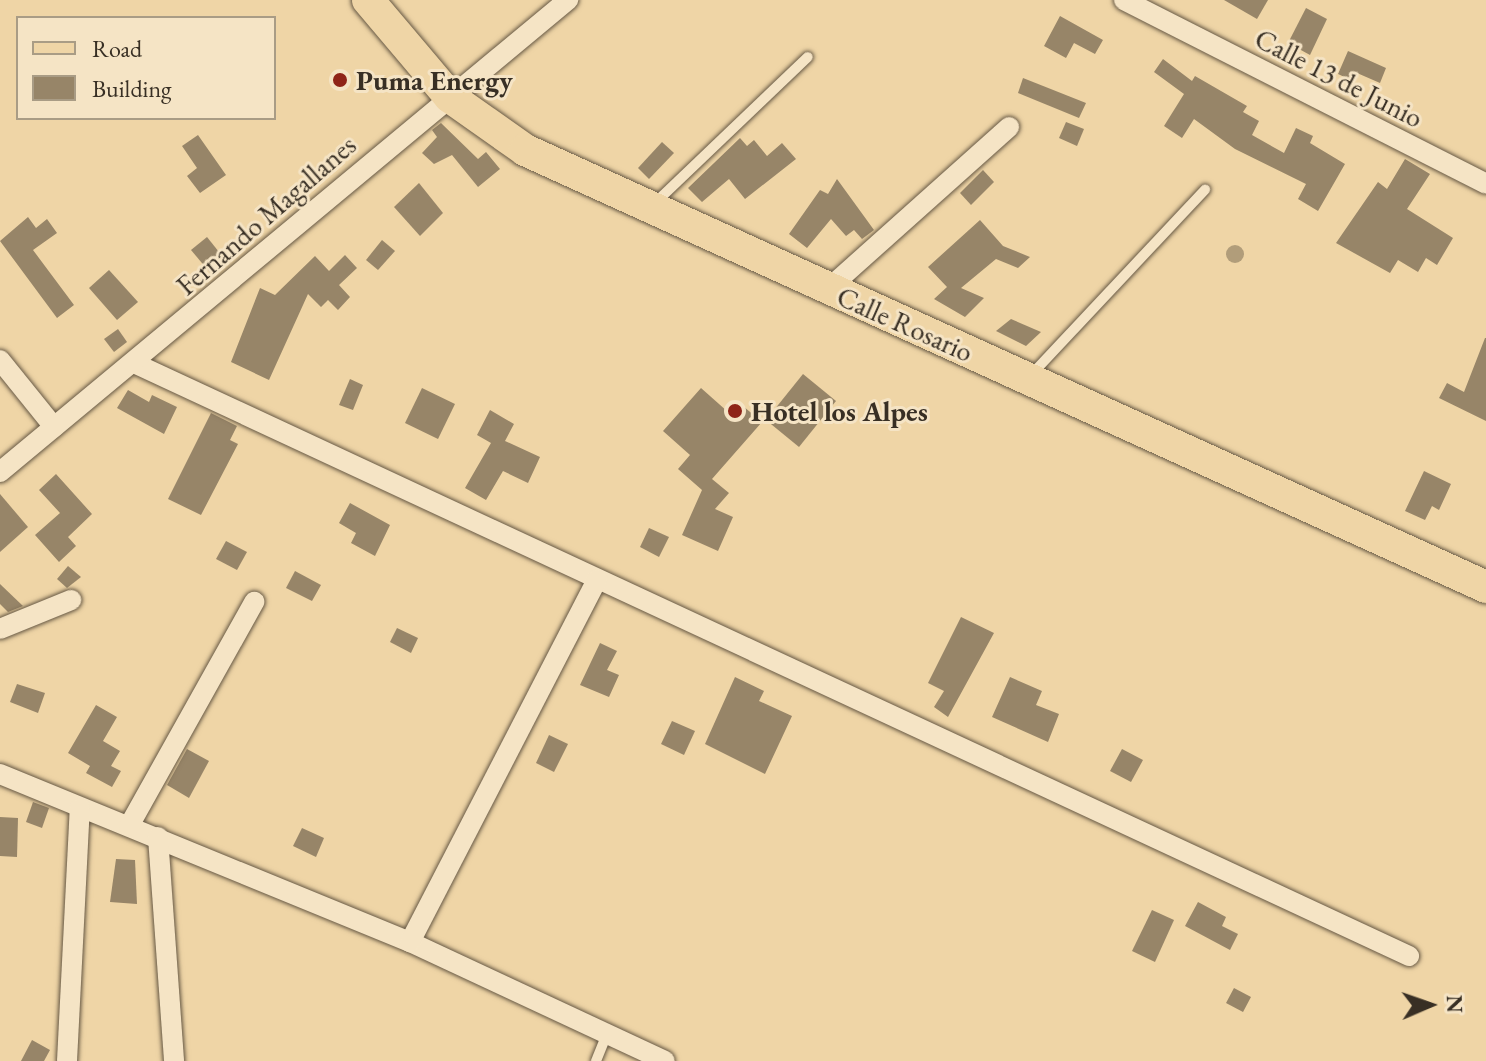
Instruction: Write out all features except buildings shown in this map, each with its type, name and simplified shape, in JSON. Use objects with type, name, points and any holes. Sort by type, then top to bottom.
[{"type":"main road","name":"Calle Rosario","points":[[368,0],[450,97],[525,150],[1486,587]]},
{"type":"street","name":"Fernando Magallanes","points":[[0,472],[136,364],[568,0]]},
{"type":"street","name":"Calle 13 de Junio","points":[[1124,0],[1486,184]]},
{"type":"street","points":[[828,289],[1009,127]]},
{"type":"street","points":[[0,360],[54,427]]},
{"type":"street","points":[[136,364],[1409,956]]},
{"type":"street","points":[[410,942],[597,579]]},
{"type":"street","points":[[0,629],[71,600]]},
{"type":"street","points":[[129,826],[254,602]]},
{"type":"street","points":[[0,774],[410,942],[665,1061]]},
{"type":"street","points":[[67,1061],[80,808]]},
{"type":"street","points":[[158,837],[174,1061]]},
{"type":"lane","points":[[650,208],[808,57]]},
{"type":"lane","points":[[1028,379],[1205,190]]},
{"type":"lane","points":[[596,1061],[606,1036]]},
{"type":"shaded area","points":[[1231,245],[1239,245],[1244,254],[1242,261],[1231,263],[1226,258],[1226,250]]},
{"type":"place","name":"Puma Energy","points":[[340,80]]},
{"type":"place","name":"Hotel los Alpes","points":[[735,411]]}]
